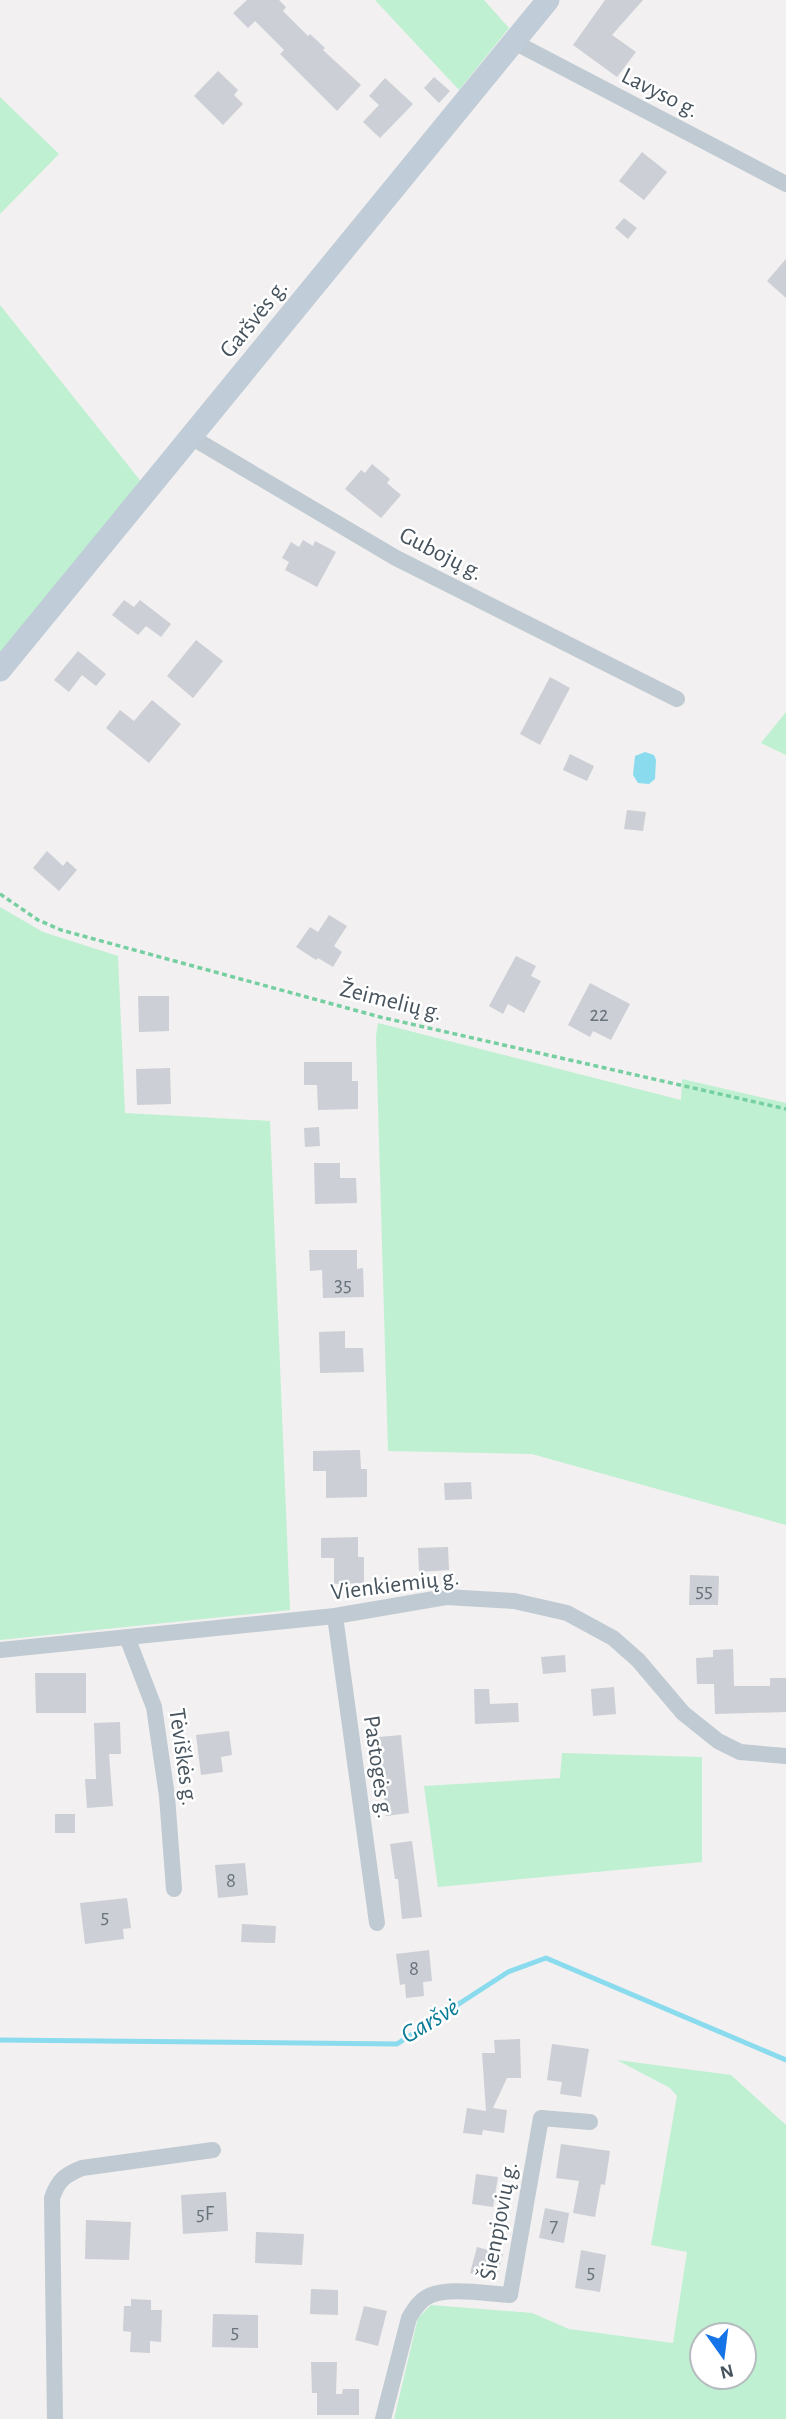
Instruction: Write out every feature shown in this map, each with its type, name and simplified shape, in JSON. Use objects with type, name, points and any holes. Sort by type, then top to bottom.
[{"type":"main road","name":"Garšvės g.","points":[[0,670],[548,0]]},
{"type":"street","name":"Lavyso g.","points":[[514,42],[786,184]]},
{"type":"street","name":"Gubojų g.","points":[[191,437],[396,558],[677,699]]},
{"type":"street","name":"Vienkiemių g.","points":[[0,1650],[334,1616],[446,1597],[514,1601],[568,1613],[613,1638],[638,1660],[683,1713],[718,1741],[740,1752],[786,1756]]},
{"type":"street","name":"Pastogės g.","points":[[334,1616],[377,1923]]},
{"type":"street","name":"Tėviškės g.","points":[[127,1637],[154,1707],[167,1796],[174,1889]]},
{"type":"street","name":"Šienpjovių g.","points":[[383,2419],[409,2318],[418,2304],[428,2296],[442,2292],[510,2295],[541,2118],[590,2122]]},
{"type":"street","points":[[55,2419],[52,2198],[57,2182],[82,2168],[213,2150]]},
{"type":"path","name":"Žeimelių g.","points":[[0,894],[38,920],[61,930],[242,981],[380,1017],[786,1109]]},
{"type":"green space","points":[[375,0],[484,0],[509,28],[459,90]]},
{"type":"green space","points":[[0,97],[59,154],[0,214]]},
{"type":"green space","points":[[0,305],[143,484],[0,658]]},
{"type":"green space","points":[[786,712],[786,755],[761,743]]},
{"type":"green space","points":[[0,907],[43,932],[118,956],[125,1113],[270,1121],[290,1610],[0,1640]]},
{"type":"green space","points":[[378,1023],[681,1100],[682,1079],[786,1103],[786,1525],[532,1454],[388,1451],[376,1036]]},
{"type":"green space","points":[[562,1753],[702,1757],[702,1862],[438,1887],[424,1786],[560,1778]]},
{"type":"green space","points":[[617,2060],[731,2075],[786,2125],[786,2419],[394,2419],[418,2318],[431,2305],[532,2313],[569,2329],[673,2343],[687,2252],[651,2245],[677,2096],[670,2088]]},
{"type":"water","points":[[645,752],[654,755],[656,760],[655,779],[649,784],[638,783],[633,775],[635,756]]},
{"type":"building","points":[[247,0],[279,0],[286,7],[283,11],[361,85],[337,111],[280,54],[284,50],[255,21],[248,28],[233,13]]},
{"type":"building","points":[[605,0],[643,0],[612,35],[636,52],[617,77],[573,45]]},
{"type":"building","points":[[218,71],[238,90],[234,95],[243,104],[223,125],[194,96]]},
{"type":"building","points":[[434,77],[450,91],[439,103],[424,88]]},
{"type":"building","points":[[385,78],[413,104],[380,138],[363,122],[379,105],[369,96]]},
{"type":"building","points":[[642,152],[667,172],[644,200],[619,181]]},
{"type":"building","points":[[624,218],[637,228],[628,239],[615,228]]},
{"type":"building","points":[[786,259],[786,298],[767,281]]},
{"type":"building","points":[[372,464],[390,479],[387,483],[401,495],[381,518],[345,489],[361,470],[365,473]]},
{"type":"building","points":[[303,540],[313,546],[315,541],[336,552],[317,587],[285,570],[289,562],[282,558],[291,542],[299,547]]},
{"type":"building","points":[[124,600],[134,607],[140,600],[171,624],[161,637],[146,626],[138,635],[112,615]]},
{"type":"building","points":[[196,640],[223,661],[193,698],[167,676]]},
{"type":"building","points":[[78,651],[106,674],[96,686],[82,675],[69,692],[54,680]]},
{"type":"building","points":[[550,677],[570,688],[540,745],[520,734]]},
{"type":"building","points":[[152,700],[181,724],[149,763],[106,728],[120,710],[134,721]]},
{"type":"building","points":[[570,754],[594,766],[587,781],[563,770]]},
{"type":"building","points":[[627,810],[646,812],[643,831],[624,829]]},
{"type":"building","points":[[47,851],[63,866],[67,861],[77,870],[59,891],[33,868]]},
{"type":"building","points":[[329,915],[347,926],[334,946],[342,952],[333,967],[296,947],[310,927],[318,932]]},
{"type":"building","points":[[516,956],[536,966],[531,976],[541,981],[524,1013],[508,1004],[503,1014],[489,1006]]},
{"type":"building","points":[[590,983],[630,1004],[611,1040],[593,1031],[590,1037],[568,1025]]},
{"type":"building","points":[[138,996],[169,996],[169,1031],[139,1032]]},
{"type":"building","points":[[304,1062],[352,1062],[352,1081],[358,1081],[358,1109],[318,1110],[317,1085],[304,1085]]},
{"type":"building","points":[[170,1068],[171,1104],[137,1105],[136,1069]]},
{"type":"building","points":[[319,1127],[320,1146],[305,1147],[304,1128]]},
{"type":"building","points":[[314,1163],[340,1163],[340,1178],[356,1178],[357,1203],[315,1204]]},
{"type":"building","points":[[309,1250],[357,1250],[357,1269],[363,1268],[364,1297],[323,1298],[322,1270],[310,1271]]},
{"type":"building","points":[[345,1331],[345,1348],[363,1348],[364,1372],[320,1373],[319,1332]]},
{"type":"building","points":[[360,1450],[361,1469],[367,1469],[367,1497],[326,1498],[326,1471],[313,1471],[313,1451]]},
{"type":"building","points":[[471,1482],[472,1499],[445,1500],[444,1483]]},
{"type":"building","points":[[358,1537],[358,1557],[364,1557],[364,1583],[334,1584],[334,1558],[321,1558],[321,1538]]},
{"type":"building","points":[[448,1547],[449,1570],[419,1572],[418,1548]]},
{"type":"building","points":[[690,1575],[719,1576],[718,1605],[689,1605]]},
{"type":"building","points":[[733,1649],[734,1686],[770,1686],[770,1678],[786,1678],[786,1712],[715,1714],[714,1684],[697,1684],[696,1658],[713,1657],[713,1650]]},
{"type":"building","points":[[565,1655],[566,1672],[543,1674],[541,1657]]},
{"type":"building","points":[[35,1673],[86,1673],[86,1713],[36,1713]]},
{"type":"building","points":[[614,1687],[616,1714],[593,1716],[591,1689]]},
{"type":"building","points":[[474,1689],[489,1689],[490,1704],[518,1703],[519,1722],[475,1724]]},
{"type":"building","points":[[120,1722],[121,1754],[109,1754],[113,1806],[87,1808],[85,1779],[96,1779],[94,1723]]},
{"type":"building","points":[[229,1731],[232,1755],[221,1757],[223,1772],[201,1775],[196,1735]]},
{"type":"building","points":[[401,1735],[409,1813],[386,1816],[379,1737]]},
{"type":"building","points":[[55,1814],[75,1814],[75,1833],[55,1833]]},
{"type":"building","points":[[412,1841],[422,1917],[402,1919],[398,1879],[395,1879],[390,1844]]},
{"type":"building","points":[[245,1863],[248,1895],[218,1898],[215,1865]]},
{"type":"building","points":[[127,1898],[131,1928],[123,1929],[124,1939],[85,1944],[80,1903]]},
{"type":"building","points":[[242,1924],[276,1926],[275,1943],[241,1942]]},
{"type":"building","points":[[429,1950],[432,1981],[423,1982],[424,1996],[406,1998],[405,1984],[400,1985],[396,1954]]},
{"type":"building","points":[[520,2039],[521,2078],[507,2078],[493,2108],[507,2110],[504,2133],[483,2130],[482,2135],[463,2133],[467,2108],[486,2111],[482,2053],[495,2053],[494,2040]]},
{"type":"building","points":[[552,2044],[589,2049],[581,2097],[560,2094],[562,2082],[547,2080]]},
{"type":"building","points":[[561,2144],[610,2151],[605,2185],[601,2184],[595,2217],[573,2213],[579,2181],[556,2178]]},
{"type":"building","points":[[476,2174],[498,2177],[493,2207],[472,2204]]},
{"type":"building","points":[[226,2192],[228,2231],[183,2234],[181,2195]]},
{"type":"building","points":[[545,2208],[569,2213],[564,2243],[539,2238]]},
{"type":"building","points":[[86,2220],[131,2222],[129,2260],[85,2259]]},
{"type":"building","points":[[256,2232],[304,2234],[302,2265],[255,2263]]},
{"type":"building","points":[[477,2247],[503,2254],[496,2280],[470,2273]]},
{"type":"building","points":[[581,2250],[606,2255],[600,2292],[575,2288]]},
{"type":"building","points":[[311,2289],[338,2290],[338,2315],[310,2314]]},
{"type":"building","points":[[131,2299],[151,2300],[151,2310],[162,2310],[161,2342],[150,2341],[150,2353],[130,2352],[131,2332],[123,2331],[124,2306],[131,2306]]},
{"type":"building","points":[[364,2306],[387,2311],[378,2346],[355,2340]]},
{"type":"building","points":[[213,2314],[258,2315],[258,2348],[212,2347]]},
{"type":"building","points":[[311,2362],[337,2362],[336,2394],[342,2394],[343,2389],[359,2389],[359,2415],[317,2415],[317,2393],[312,2393]]},
{"type":"waterway","name":"Garšvė","points":[[0,2040],[397,2044],[508,1972],[546,1958],[786,2060]]}]
